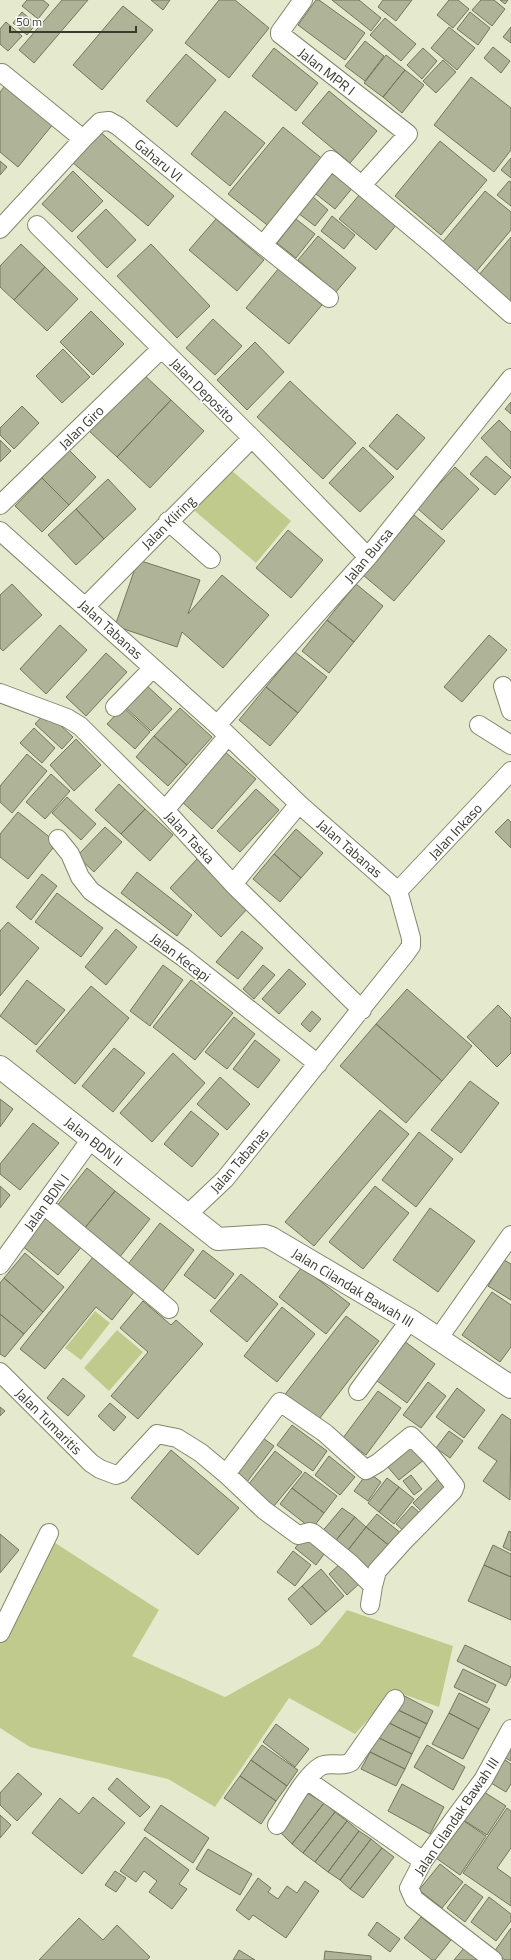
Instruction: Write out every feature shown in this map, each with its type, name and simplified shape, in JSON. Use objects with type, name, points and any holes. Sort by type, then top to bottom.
[{"type":"street","name":"Jalan MPR I","points":[[303,0],[280,34],[408,134],[362,185]]},
{"type":"street","points":[[2,72],[83,139]]},
{"type":"street","name":"Gaharu VI","points":[[0,229],[100,122],[109,121],[114,123],[329,298]]},
{"type":"street","points":[[263,245],[331,160],[511,314]]},
{"type":"street","name":"Jalan Deposito","points":[[37,225],[252,438],[368,557]]},
{"type":"street","name":"Jalan Giro","points":[[0,505],[161,349]]},
{"type":"street","name":"Jalan Bursa","points":[[165,810],[222,731],[368,557],[511,378]]},
{"type":"street","name":"Jalan Kliring","points":[[86,606],[168,521],[252,438]]},
{"type":"street","points":[[168,521],[211,559]]},
{"type":"street","name":"Jalan Tabanas","points":[[0,531],[86,606],[300,804],[398,891],[411,938],[411,946],[362,1010],[226,1179],[187,1215]]},
{"type":"street","points":[[115,707],[153,668]]},
{"type":"street","points":[[503,686],[511,711]]},
{"type":"street","name":"Jalan Taska","points":[[0,693],[67,718],[80,726],[165,810],[232,884],[362,1010]]},
{"type":"street","points":[[479,724],[511,745]]},
{"type":"street","name":"Jalan Inkaso","points":[[398,891],[511,771]]},
{"type":"street","points":[[232,884],[300,804]]},
{"type":"street","name":"Jalan Kecapi","points":[[58,839],[70,854],[80,877],[91,891],[183,956],[318,1064]]},
{"type":"street","name":"Jalan BDN II","points":[[0,1067],[187,1215]]},
{"type":"street","name":"Jalan BDN I","points":[[0,1265],[91,1139]]},
{"type":"street","points":[[44,1205],[169,1309]]},
{"type":"street","name":"Jalan Cilandak Bawah III","points":[[187,1215],[218,1239],[265,1236],[271,1238],[410,1320],[511,1387]]},
{"type":"street","points":[[438,1339],[511,1235]]},
{"type":"street","points":[[358,1391],[410,1320]]},
{"type":"street","name":"Jalan Tumaritis","points":[[0,1372],[80,1452],[100,1469],[116,1475],[121,1473],[157,1434],[177,1438],[200,1453],[226,1474]]},
{"type":"street","points":[[370,1605],[377,1571],[453,1491],[455,1486],[431,1456],[411,1436],[378,1463],[366,1470],[325,1433],[280,1402],[226,1474],[264,1510],[298,1535],[310,1532],[313,1533],[351,1564],[373,1586]]},
{"type":"street","points":[[0,1632],[49,1533]]},
{"type":"street","points":[[277,1825],[307,1780],[321,1766],[328,1764],[346,1765],[351,1762],[394,1699]]},
{"type":"street","name":"Jalan Cilandak Bawah III","points":[[494,1960],[414,1899],[409,1885],[423,1861],[483,1780],[511,1729]]},
{"type":"street","points":[[307,1780],[423,1861]]},
{"type":"green space","points":[[224,464],[291,521],[256,563],[189,506]]},
{"type":"green space","points":[[95,1311],[110,1323],[81,1360],[65,1348]]},
{"type":"green space","points":[[117,1330],[143,1352],[109,1391],[84,1368]]},
{"type":"green space","points":[[46,1537],[159,1610],[132,1656],[225,1697],[319,1645],[347,1610],[453,1646],[439,1707],[394,1691],[355,1734],[289,1698],[215,1807],[168,1779],[30,1747],[0,1728],[0,1614],[19,1594],[13,1582]]},
{"type":"building","points":[[27,0],[43,0],[49,5],[38,19],[22,6]]},
{"type":"building","points":[[62,0],[88,0],[34,63],[19,50]]},
{"type":"building","points":[[151,0],[170,0],[163,10]]},
{"type":"building","points":[[219,0],[235,0],[269,28],[229,78],[185,43]]},
{"type":"building","points":[[316,0],[319,0],[365,33],[345,60],[298,25]]},
{"type":"building","points":[[332,0],[359,0],[381,18],[371,31]]},
{"type":"building","points":[[383,0],[412,0],[396,21],[378,7]]},
{"type":"building","points":[[449,0],[458,0],[469,9],[453,28],[437,15]]},
{"type":"building","points":[[481,0],[494,0],[505,9],[492,26],[472,10]]},
{"type":"building","points":[[500,0],[508,0],[505,4]]},
{"type":"building","points":[[123,6],[153,30],[102,90],[73,65]]},
{"type":"building","points":[[22,12],[36,24],[27,35],[13,23]]},
{"type":"building","points":[[470,12],[490,28],[478,45],[457,29]]},
{"type":"building","points":[[385,18],[416,44],[401,61],[370,35]]},
{"type":"building","points":[[6,22],[22,36],[8,51],[0,44],[0,29]]},
{"type":"building","points":[[449,27],[475,48],[457,70],[431,48]]},
{"type":"building","points":[[511,27],[511,43],[503,37]]},
{"type":"building","points":[[365,41],[384,56],[365,81],[345,66]]},
{"type":"building","points":[[493,47],[510,61],[501,73],[484,58]]},
{"type":"building","points":[[274,48],[318,83],[296,111],[252,76]]},
{"type":"building","points":[[423,48],[437,61],[422,79],[407,65]]},
{"type":"building","points":[[186,54],[216,80],[177,127],[146,101]]},
{"type":"building","points":[[386,55],[405,70],[383,97],[364,83]]},
{"type":"building","points":[[443,60],[456,72],[436,93],[423,81]]},
{"type":"building","points":[[405,70],[424,85],[402,113],[383,97]]},
{"type":"building","points":[[471,77],[511,108],[511,150],[494,172],[434,125]]},
{"type":"building","points":[[5,86],[54,123],[18,167],[0,152],[0,92]]},
{"type":"building","points":[[329,91],[377,131],[350,163],[302,123]]},
{"type":"building","points":[[225,111],[265,143],[230,186],[191,154]]},
{"type":"building","points":[[283,127],[325,161],[271,228],[228,194]]},
{"type":"building","points":[[99,131],[174,196],[148,226],[72,162]]},
{"type":"building","points":[[440,141],[487,180],[441,235],[395,196]]},
{"type":"building","points":[[511,158],[511,178],[501,170]]},
{"type":"building","points":[[0,161],[7,167],[0,175]]},
{"type":"building","points":[[334,170],[354,186],[335,209],[316,194]]},
{"type":"building","points":[[73,171],[103,201],[72,232],[42,204]]},
{"type":"building","points":[[509,181],[511,182],[511,206],[497,195]]},
{"type":"building","points":[[485,191],[511,212],[511,230],[475,273],[441,244]]},
{"type":"building","points":[[360,194],[397,224],[376,250],[339,219]]},
{"type":"building","points":[[312,196],[328,210],[315,226],[298,213]]},
{"type":"building","points":[[106,209],[136,240],[107,268],[77,237]]},
{"type":"building","points":[[332,216],[355,235],[344,249],[321,231]]},
{"type":"building","points":[[216,219],[264,260],[237,291],[189,250]]},
{"type":"building","points":[[296,219],[315,234],[296,258],[277,243]]},
{"type":"building","points":[[318,236],[356,268],[336,292],[298,260]]},
{"type":"building","points":[[511,237],[511,304],[478,276]]},
{"type":"building","points":[[21,244],[45,267],[14,300],[0,287],[0,266]]},
{"type":"building","points":[[151,244],[210,306],[177,338],[117,276]]},
{"type":"building","points":[[45,267],[78,299],[47,331],[14,300]]},
{"type":"building","points":[[279,268],[322,305],[289,344],[246,308]]},
{"type":"building","points":[[91,311],[124,344],[93,375],[60,342]]},
{"type":"building","points":[[213,319],[242,346],[215,375],[186,348]]},
{"type":"building","points":[[255,342],[284,372],[247,410],[217,380]]},
{"type":"building","points":[[63,349],[90,377],[62,403],[36,376]]},
{"type":"building","points":[[142,373],[171,400],[117,457],[88,430]]},
{"type":"building","points":[[290,381],[356,443],[323,479],[257,417]]},
{"type":"building","points":[[171,400],[204,431],[150,488],[117,457]]},
{"type":"building","points":[[511,402],[511,414],[505,409]]},
{"type":"building","points":[[22,406],[39,423],[14,449],[0,435],[0,428]]},
{"type":"building","points":[[397,414],[425,438],[397,470],[369,446]]},
{"type":"building","points":[[499,420],[511,432],[511,469],[481,438]]},
{"type":"building","points":[[0,440],[11,451],[0,462]]},
{"type":"building","points":[[363,447],[394,477],[360,512],[329,483]]},
{"type":"building","points":[[69,450],[96,477],[69,505],[42,478]]},
{"type":"building","points":[[486,456],[511,477],[495,495],[470,474]]},
{"type":"building","points":[[455,467],[479,489],[442,530],[417,508]]},
{"type":"building","points":[[42,478],[69,505],[42,532],[15,506]]},
{"type":"building","points":[[108,479],[136,509],[104,539],[76,509]]},
{"type":"building","points":[[76,509],[104,539],[76,565],[48,535]]},
{"type":"building","points":[[414,515],[445,541],[394,601],[363,575]]},
{"type":"building","points":[[288,530],[323,560],[291,598],[256,568]]},
{"type":"building","points":[[138,560],[200,580],[188,614],[222,575],[269,615],[223,668],[182,632],[177,647],[115,626]]},
{"type":"building","points":[[12,584],[42,615],[3,651],[0,648],[0,595]]},
{"type":"building","points":[[356,584],[383,606],[354,642],[327,620]]},
{"type":"building","points":[[327,620],[354,642],[329,673],[302,651]]},
{"type":"building","points":[[60,625],[87,650],[46,694],[20,669]]},
{"type":"building","points":[[489,635],[507,650],[462,702],[444,687]]},
{"type":"building","points":[[295,652],[327,677],[298,713],[266,687]]},
{"type":"building","points":[[106,653],[127,672],[86,716],[66,697]]},
{"type":"building","points":[[145,684],[172,709],[151,731],[124,706]]},
{"type":"building","points":[[266,687],[298,713],[270,746],[239,720]]},
{"type":"building","points":[[123,707],[150,732],[135,749],[107,724]]},
{"type":"building","points":[[180,708],[212,737],[187,765],[154,736]]},
{"type":"building","points":[[46,712],[73,737],[62,749],[35,724]]},
{"type":"building","points":[[34,728],[55,748],[42,763],[20,743]]},
{"type":"building","points":[[154,736],[187,765],[168,786],[136,757]]},
{"type":"building","points":[[76,739],[101,765],[74,791],[50,765]]},
{"type":"building","points":[[224,751],[256,779],[212,829],[180,800]]},
{"type":"building","points":[[27,754],[47,771],[12,813],[0,802],[0,786]]},
{"type":"building","points":[[51,774],[70,791],[45,819],[26,802]]},
{"type":"building","points":[[119,784],[145,809],[121,834],[95,810]]},
{"type":"building","points":[[256,789],[279,810],[240,852],[217,831]]},
{"type":"building","points":[[67,797],[96,824],[81,840],[52,813]]},
{"type":"building","points":[[145,809],[173,835],[150,861],[121,834]]},
{"type":"building","points":[[18,812],[57,843],[28,879],[0,857],[0,834]]},
{"type":"building","points":[[508,819],[511,822],[511,848],[495,832]]},
{"type":"building","points":[[105,827],[122,842],[94,872],[77,856]]},
{"type":"building","points":[[296,829],[323,853],[301,878],[274,854]]},
{"type":"building","points":[[274,854],[301,878],[280,902],[253,879]]},
{"type":"building","points":[[197,859],[248,908],[221,937],[170,888]]},
{"type":"building","points":[[137,872],[192,915],[177,936],[121,893]]},
{"type":"building","points":[[42,874],[57,886],[31,920],[16,907]]},
{"type":"building","points":[[57,893],[103,928],[81,957],[35,922]]},
{"type":"building","points":[[8,922],[39,948],[0,996],[0,931]]},
{"type":"building","points":[[116,929],[137,947],[106,985],[85,967]]},
{"type":"building","points":[[242,931],[263,948],[238,979],[216,962]]},
{"type":"building","points":[[163,965],[183,980],[150,1026],[130,1011]]},
{"type":"building","points":[[263,965],[275,975],[254,999],[243,989]]},
{"type":"building","points":[[289,969],[306,984],[279,1014],[262,999]]},
{"type":"building","points":[[27,980],[65,1010],[36,1045],[0,1016]]},
{"type":"building","points":[[191,980],[233,1013],[195,1060],[153,1027]]},
{"type":"building","points":[[91,986],[129,1018],[75,1084],[36,1051]]},
{"type":"building","points":[[407,989],[472,1046],[442,1081],[376,1024]]},
{"type":"building","points":[[498,1005],[511,1018],[511,1053],[497,1067],[467,1037]]},
{"type":"building","points":[[312,1011],[321,1019],[310,1032],[301,1024]]},
{"type":"building","points":[[234,1017],[255,1034],[227,1069],[205,1052]]},
{"type":"building","points":[[376,1024],[442,1081],[406,1123],[340,1066]]},
{"type":"building","points":[[255,1040],[280,1060],[258,1088],[233,1069]]},
{"type":"building","points":[[114,1048],[145,1073],[113,1112],[82,1086]]},
{"type":"building","points":[[173,1053],[205,1083],[152,1142],[120,1113]]},
{"type":"building","points":[[220,1077],[250,1104],[227,1130],[197,1104]]},
{"type":"building","points":[[470,1081],[499,1103],[461,1153],[431,1130]]},
{"type":"building","points":[[0,1099],[13,1109],[0,1127]]},
{"type":"building","points":[[380,1110],[409,1134],[314,1246],[285,1222]]},
{"type":"building","points":[[191,1111],[219,1134],[192,1167],[164,1144]]},
{"type":"building","points":[[33,1123],[59,1143],[20,1190],[0,1174],[0,1164]]},
{"type":"building","points":[[419,1132],[453,1159],[416,1207],[382,1180]]},
{"type":"building","points":[[87,1168],[115,1191],[84,1229],[56,1207]]},
{"type":"building","points":[[0,1186],[10,1195],[0,1208]]},
{"type":"building","points":[[375,1186],[409,1213],[363,1269],[329,1242]]},
{"type":"building","points":[[115,1191],[150,1219],[119,1258],[84,1229]]},
{"type":"building","points":[[430,1208],[475,1241],[438,1292],[393,1260]]},
{"type":"building","points":[[47,1213],[84,1244],[58,1275],[21,1245]]},
{"type":"building","points":[[160,1223],[194,1250],[160,1295],[125,1268]]},
{"type":"building","points":[[203,1250],[234,1274],[215,1299],[184,1275]]},
{"type":"building","points":[[97,1252],[123,1273],[118,1279],[134,1292],[112,1320],[96,1307],[45,1369],[20,1349]]},
{"type":"building","points":[[25,1253],[64,1287],[43,1312],[4,1278]]},
{"type":"building","points":[[504,1260],[511,1264],[511,1300],[488,1286]]},
{"type":"building","points":[[302,1267],[350,1304],[326,1334],[279,1297]]},
{"type":"building","points":[[241,1274],[278,1304],[247,1342],[210,1311]]},
{"type":"building","points":[[4,1278],[43,1312],[24,1334],[0,1314],[0,1283]]},
{"type":"building","points":[[492,1292],[511,1305],[511,1347],[500,1362],[462,1335]]},
{"type":"building","points":[[143,1301],[171,1325],[176,1320],[203,1344],[138,1419],[111,1396],[148,1352],[120,1328]]},
{"type":"building","points":[[282,1307],[315,1334],[277,1382],[244,1356]]},
{"type":"building","points":[[0,1314],[24,1334],[5,1357],[0,1354]]},
{"type":"building","points":[[346,1316],[379,1341],[316,1423],[283,1397]]},
{"type":"building","points":[[404,1341],[435,1364],[407,1403],[376,1380]]},
{"type":"building","points":[[63,1378],[85,1396],[68,1416],[47,1398]]},
{"type":"building","points":[[428,1382],[446,1396],[421,1428],[403,1415]]},
{"type":"building","points":[[457,1388],[485,1410],[464,1438],[436,1417]]},
{"type":"building","points":[[378,1391],[401,1408],[366,1455],[343,1438]]},
{"type":"building","points":[[110,1403],[126,1417],[114,1431],[98,1416]]},
{"type":"building","points":[[0,1407],[5,1411],[0,1416]]},
{"type":"building","points":[[502,1414],[511,1420],[510,1500],[483,1481],[497,1461],[478,1448]]},
{"type":"building","points":[[292,1425],[327,1451],[313,1471],[277,1445]]},
{"type":"building","points":[[449,1431],[463,1441],[450,1458],[436,1448]]},
{"type":"building","points":[[260,1436],[274,1446],[247,1482],[233,1472]]},
{"type":"building","points":[[412,1445],[425,1459],[399,1480],[387,1466]]},
{"type":"building","points":[[171,1450],[239,1508],[198,1555],[131,1498]]},
{"type":"building","points":[[275,1451],[302,1472],[274,1506],[248,1485]]},
{"type":"building","points":[[329,1456],[355,1477],[340,1495],[315,1475]]},
{"type":"building","points":[[305,1472],[337,1496],[324,1513],[292,1488]]},
{"type":"building","points":[[368,1472],[381,1482],[368,1501],[354,1491]]},
{"type":"building","points":[[411,1475],[422,1489],[414,1495],[403,1481]]},
{"type":"building","points":[[442,1475],[453,1486],[424,1514],[413,1503]]},
{"type":"building","points":[[387,1478],[399,1487],[379,1512],[368,1503]]},
{"type":"building","points":[[399,1487],[414,1499],[394,1524],[379,1512]]},
{"type":"building","points":[[292,1488],[324,1513],[312,1529],[280,1504]]},
{"type":"building","points":[[412,1506],[422,1515],[406,1533],[396,1524]]},
{"type":"building","points":[[342,1508],[355,1517],[333,1544],[320,1534]]},
{"type":"building","points":[[377,1514],[402,1534],[391,1547],[366,1527]]},
{"type":"building","points":[[355,1517],[366,1527],[345,1554],[333,1544]]},
{"type":"building","points":[[366,1527],[391,1547],[369,1574],[345,1554]]},
{"type":"building","points":[[509,1531],[511,1532],[511,1551],[503,1547]]},
{"type":"building","points":[[0,1534],[19,1550],[0,1573]]},
{"type":"building","points":[[307,1534],[327,1550],[316,1565],[295,1548]]},
{"type":"building","points":[[493,1545],[511,1554],[511,1577],[484,1565]]},
{"type":"building","points":[[293,1551],[311,1565],[295,1586],[277,1572]]},
{"type":"building","points":[[341,1563],[360,1583],[347,1595],[329,1574]]},
{"type":"building","points":[[484,1565],[511,1577],[511,1620],[468,1601]]},
{"type":"building","points":[[321,1569],[344,1596],[326,1612],[302,1586]]},
{"type":"building","points":[[302,1586],[326,1612],[311,1625],[288,1599]]},
{"type":"building","points":[[465,1645],[511,1667],[511,1676],[506,1686],[457,1661]]},
{"type":"building","points":[[463,1669],[496,1685],[487,1703],[454,1687]]},
{"type":"building","points":[[399,1693],[433,1711],[427,1724],[392,1707]]},
{"type":"building","points":[[459,1693],[490,1709],[479,1729],[449,1713]]},
{"type":"building","points":[[392,1707],[427,1724],[420,1738],[385,1721]]},
{"type":"building","points":[[449,1713],[479,1729],[463,1759],[432,1744]]},
{"type":"building","points":[[385,1721],[420,1738],[412,1754],[377,1737]]},
{"type":"building","points":[[276,1724],[309,1749],[295,1767],[263,1742]]},
{"type":"building","points":[[377,1737],[412,1754],[405,1769],[370,1752]]},
{"type":"building","points":[[511,1742],[511,1761],[502,1756]]},
{"type":"building","points":[[262,1745],[298,1770],[287,1786],[251,1760]]},
{"type":"building","points":[[427,1745],[465,1767],[453,1790],[414,1767]]},
{"type":"building","points":[[370,1752],[405,1769],[396,1786],[361,1769]]},
{"type":"building","points":[[501,1757],[511,1764],[511,1784],[506,1792],[486,1780]]},
{"type":"building","points":[[251,1760],[287,1786],[276,1801],[240,1776]]},
{"type":"building","points":[[18,1773],[42,1794],[17,1821],[0,1805],[0,1793]]},
{"type":"building","points":[[240,1776],[276,1801],[261,1824],[224,1798]]},
{"type":"building","points":[[117,1778],[150,1807],[140,1817],[108,1789]]},
{"type":"building","points":[[402,1784],[444,1807],[430,1834],[388,1811]]},
{"type":"building","points":[[481,1790],[506,1806],[487,1835],[462,1819]]},
{"type":"building","points":[[307,1793],[324,1803],[292,1844],[279,1831]]},
{"type":"building","points":[[93,1797],[125,1823],[82,1874],[32,1833],[60,1798],[79,1814]]},
{"type":"building","points":[[324,1803],[335,1812],[303,1853],[292,1844]]},
{"type":"building","points":[[161,1805],[209,1838],[193,1863],[144,1830]]},
{"type":"building","points":[[507,1808],[511,1811],[511,1848],[497,1868],[511,1878],[511,1906],[463,1873]]},
{"type":"building","points":[[335,1812],[347,1821],[315,1862],[303,1853]]},
{"type":"building","points":[[0,1815],[11,1825],[0,1838]]},
{"type":"building","points":[[461,1819],[486,1836],[460,1875],[436,1858]]},
{"type":"building","points":[[347,1821],[359,1831],[328,1872],[315,1862]]},
{"type":"building","points":[[359,1831],[371,1839],[340,1880],[328,1872]]},
{"type":"building","points":[[145,1837],[189,1870],[179,1884],[187,1889],[172,1909],[149,1892],[157,1881],[144,1871],[136,1882],[120,1871]]},
{"type":"building","points":[[371,1839],[382,1848],[350,1889],[340,1880]]},
{"type":"building","points":[[382,1848],[394,1857],[363,1898],[350,1889]]},
{"type":"building","points":[[208,1849],[252,1874],[240,1895],[196,1869]]},
{"type":"building","points":[[440,1864],[463,1882],[442,1908],[419,1890]]},
{"type":"building","points":[[115,1871],[126,1878],[116,1892],[105,1885]]},
{"type":"building","points":[[258,1878],[271,1888],[268,1892],[278,1899],[287,1886],[297,1893],[305,1881],[319,1891],[286,1938],[253,1915],[249,1920],[236,1910]]},
{"type":"building","points":[[465,1884],[483,1897],[465,1922],[447,1908]]},
{"type":"building","points":[[489,1897],[511,1914],[511,1921],[496,1941],[471,1922]]},
{"type":"building","points":[[421,1917],[451,1940],[435,1960],[432,1960],[404,1938]]},
{"type":"building","points":[[79,1918],[103,1940],[117,1925],[150,1957],[147,1960],[39,1960]]},
{"type":"building","points":[[377,1922],[400,1939],[390,1952],[368,1935]]},
{"type":"building","points":[[511,1928],[511,1960],[505,1960],[494,1952]]},
{"type":"building","points":[[464,1948],[480,1960],[454,1960]]},
{"type":"building","points":[[239,1950],[255,1960],[233,1960]]},
{"type":"building","points":[[325,1951],[371,1956],[371,1960],[324,1960]]}]
